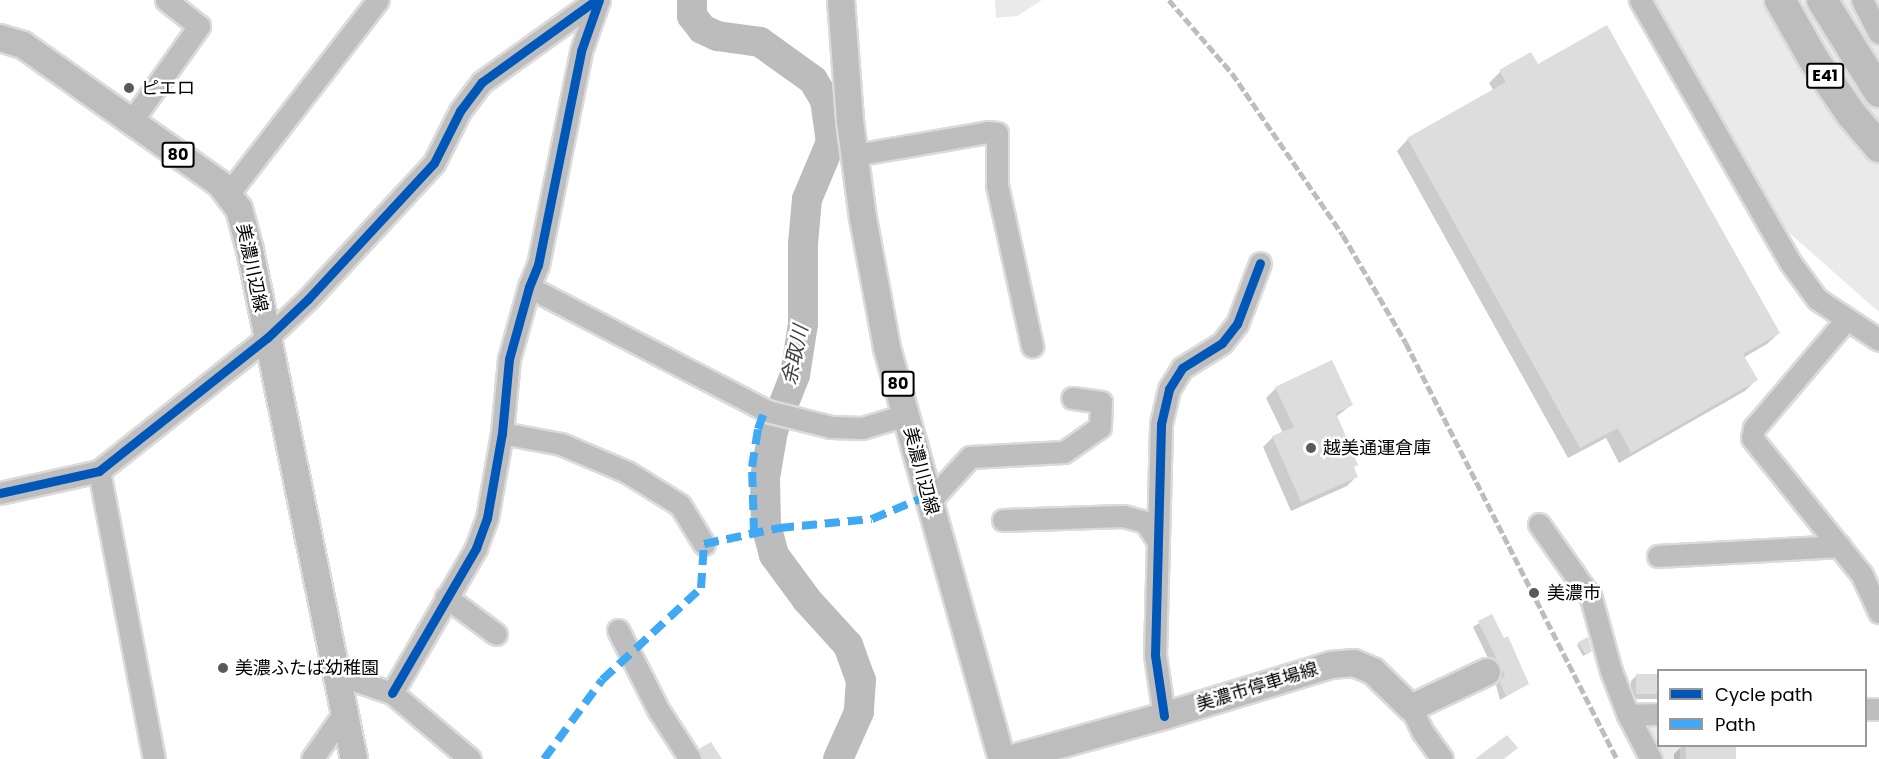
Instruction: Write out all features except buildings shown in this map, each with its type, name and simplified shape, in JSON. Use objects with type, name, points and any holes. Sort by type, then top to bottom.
[{"type":"highway","name":"E41","points":[[1780,0],[1814,60],[1879,147]]},
{"type":"highway","name":"E41","points":[[1822,0],[1879,92]]},
{"type":"main road","name":"美濃川辺線","points":[[841,0],[862,218],[887,348],[1002,759]]},
{"type":"main road","name":"美濃川辺線","points":[[0,34],[23,45],[220,184],[239,209],[250,250],[354,759]]},
{"type":"main road","name":"美濃市停車場線","points":[[1010,759],[1164,716],[1331,664],[1354,663],[1373,671],[1411,708]]},
{"type":"main road","points":[[1411,708],[1487,672]]},
{"type":"street","points":[[131,122],[199,26],[166,0]]},
{"type":"street","points":[[228,194],[378,0]]},
{"type":"street","points":[[392,693],[476,548],[487,518],[502,433],[508,359],[529,287],[538,265],[581,51],[597,0]]},
{"type":"street","points":[[0,493],[99,471],[267,338],[308,299],[434,163],[460,111],[482,82],[597,0]]},
{"type":"street","points":[[1640,0],[1790,262],[1817,299],[1879,340]]},
{"type":"street","points":[[1862,0],[1879,33]]},
{"type":"street","points":[[855,155],[988,132],[997,133],[997,185],[1032,346]]},
{"type":"street","points":[[1164,716],[1155,655],[1161,424],[1169,389],[1182,368],[1222,343],[1237,324],[1260,263]]},
{"type":"street","points":[[529,287],[767,411],[831,427],[862,428],[906,415]]},
{"type":"street","points":[[1846,320],[1754,428],[1752,438],[1862,575],[1879,612]]},
{"type":"street","points":[[929,502],[970,457],[1064,452],[1100,428],[1101,402],[1072,398]]},
{"type":"street","points":[[502,433],[561,444],[627,472],[680,505],[704,544]]},
{"type":"street","points":[[99,471],[154,759]]},
{"type":"street","points":[[1003,520],[1123,516],[1145,522],[1158,541]]},
{"type":"street","points":[[1539,524],[1591,598],[1611,671],[1628,715],[1651,759]]},
{"type":"street","points":[[1658,556],[1840,546]]},
{"type":"street","points":[[446,597],[496,634]]},
{"type":"street","points":[[618,630],[659,711],[690,759]]},
{"type":"street","points":[[337,674],[392,693],[470,759]]},
{"type":"street","points":[[1411,708],[1422,731],[1442,759]]},
{"type":"street","points":[[312,759],[344,713]]},
{"type":"street","points":[[1628,715],[1657,714]]},
{"type":"shaded area","points":[[995,0],[1042,0],[1017,16],[996,18]]},
{"type":"shaded area","points":[[1641,0],[1879,0],[1879,312],[1778,223]]},
{"type":"shaded area","points":[[1651,725],[1657,726],[1657,747],[1680,747],[1680,759],[1658,759],[1646,734]]},
{"type":"waterway","name":"余取川","points":[[692,0],[692,16],[702,29],[717,36],[760,42],[813,80],[825,100],[831,142],[807,199],[803,244],[803,324],[795,375],[773,431],[765,478],[766,525],[774,555],[807,600],[848,645],[861,680],[859,712],[838,759]]},
{"type":"railway","points":[[1169,0],[1232,73],[1343,235],[1406,343],[1617,759]]},
{"type":"marked path","points":[[754,533],[752,467],[758,429],[765,410]]},
{"type":"marked path","points":[[544,759],[602,680],[701,588],[704,544],[779,528],[872,519],[927,496]]},
{"type":"cycle path","points":[[0,493],[99,471],[267,338],[308,299],[434,163],[460,111],[482,82],[596,0]]},
{"type":"cycle path","points":[[392,693],[476,548],[487,518],[502,433],[509,359],[529,287],[538,265],[581,51],[599,0]]},
{"type":"cycle path","points":[[1164,716],[1155,655],[1161,424],[1169,389],[1182,368],[1222,343],[1237,324],[1260,263]]},
{"type":"place","name":"ピエロ","points":[[129,88]]},
{"type":"place","name":"越美通運倉庫","points":[[1311,448]]},
{"type":"place","name":"美濃市","points":[[1534,593]]},
{"type":"place","name":"美濃ふたば幼稚園","points":[[223,668]]}]
